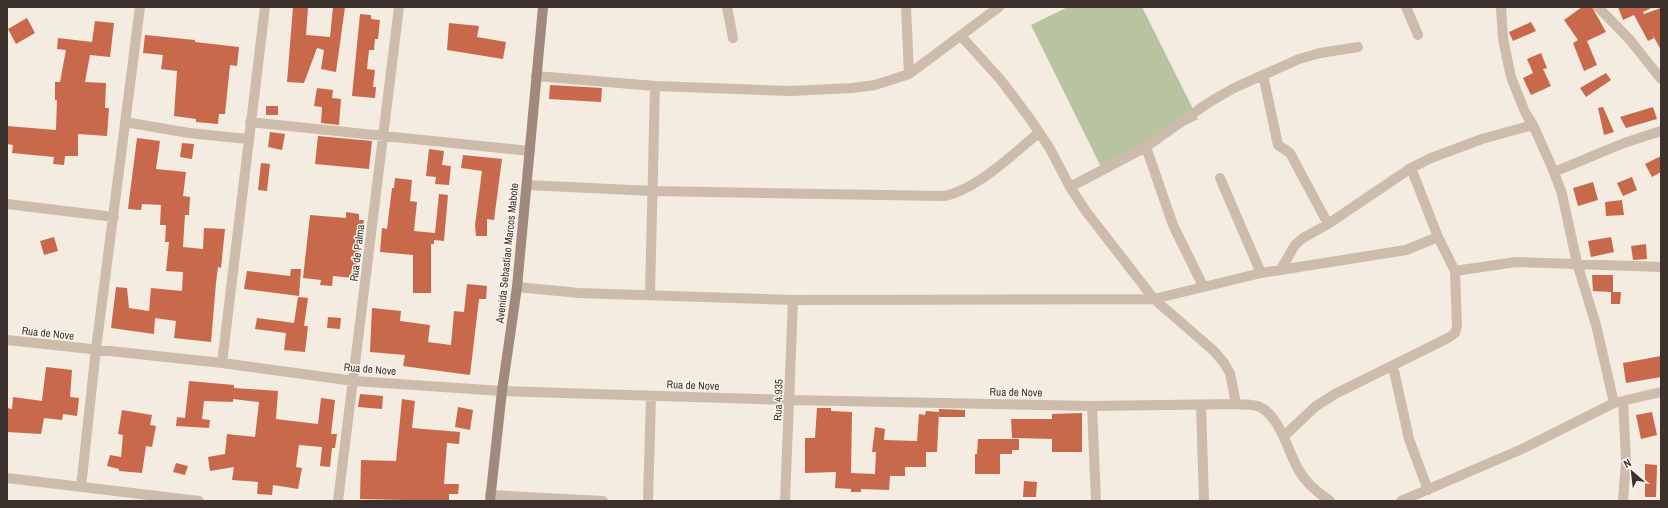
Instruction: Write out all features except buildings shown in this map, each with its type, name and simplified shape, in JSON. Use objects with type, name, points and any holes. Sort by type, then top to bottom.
[{"type":"main road","name":"Avenida Sebastiao Marcos Mabote","points":[[490,498],[502,391],[517,287],[543,7]]},
{"type":"street","points":[[81,487],[96,350],[140,7]]},
{"type":"street","points":[[222,363],[265,7]]},
{"type":"street","name":"Rua de Palma","points":[[338,501],[399,7]]},
{"type":"street","points":[[727,7],[733,38]]},
{"type":"street","points":[[906,7],[909,74]]},
{"type":"street","points":[[536,76],[655,86],[791,91],[852,88],[875,85],[909,74],[999,7]]},
{"type":"street","points":[[1406,7],[1418,35]]},
{"type":"street","points":[[1501,7],[1503,39],[1507,61],[1523,106],[1554,172],[1565,207],[1577,263],[1619,402],[1626,461],[1623,501]]},
{"type":"street","points":[[1598,7],[1630,40],[1661,79]]},
{"type":"street","points":[[961,36],[1000,79],[1039,132],[1049,147],[1070,187],[1154,299],[1214,351],[1224,363],[1230,373],[1236,404]]},
{"type":"street","points":[[1070,187],[1146,147],[1208,103],[1263,75],[1299,59],[1320,53],[1358,47]]},
{"type":"street","points":[[1263,75],[1278,145],[1290,153],[1328,224]]},
{"type":"street","points":[[650,294],[655,86]]},
{"type":"street","points":[[125,122],[189,133],[248,139]]},
{"type":"street","points":[[250,122],[530,152]]},
{"type":"street","points":[[1281,269],[1295,245],[1303,238],[1328,224],[1410,168],[1431,158],[1482,139],[1533,125]]},
{"type":"street","points":[[1554,172],[1624,143],[1661,131]]},
{"type":"street","points":[[527,185],[652,191],[944,196],[957,194],[972,186],[1039,132]]},
{"type":"street","points":[[1146,147],[1173,225],[1203,286]]},
{"type":"street","points":[[1284,436],[1316,406],[1329,398],[1448,338],[1455,332],[1457,326],[1456,271],[1438,237],[1410,168]]},
{"type":"street","points":[[1220,178],[1261,273]]},
{"type":"street","points":[[7,204],[114,217]]},
{"type":"street","points":[[517,287],[579,293],[650,294],[794,300],[1154,299],[1203,286],[1281,269],[1406,250],[1438,237]]},
{"type":"street","points":[[1456,271],[1516,262],[1577,263],[1595,266],[1661,267]]},
{"type":"street","name":"Rua 4.935","points":[[785,501],[794,300]]},
{"type":"street","name":"Rua de Nove","points":[[7,340],[222,363],[354,381],[502,391],[790,400],[1092,406],[1236,404],[1259,406],[1268,413],[1284,436],[1303,476],[1330,501]]},
{"type":"street","points":[[1393,366],[1409,439],[1428,490]]},
{"type":"street","points":[[1401,501],[1522,449],[1619,402],[1661,392]]},
{"type":"street","points":[[648,501],[651,396]]},
{"type":"street","points":[[1201,405],[1204,501]]},
{"type":"street","points":[[1092,406],[1096,501]]},
{"type":"street","points":[[7,478],[199,501]]},
{"type":"street","points":[[490,498],[603,501]]},
{"type":"green space","points":[[1068,7],[1142,7],[1198,119],[1101,167],[1031,25]]}]
